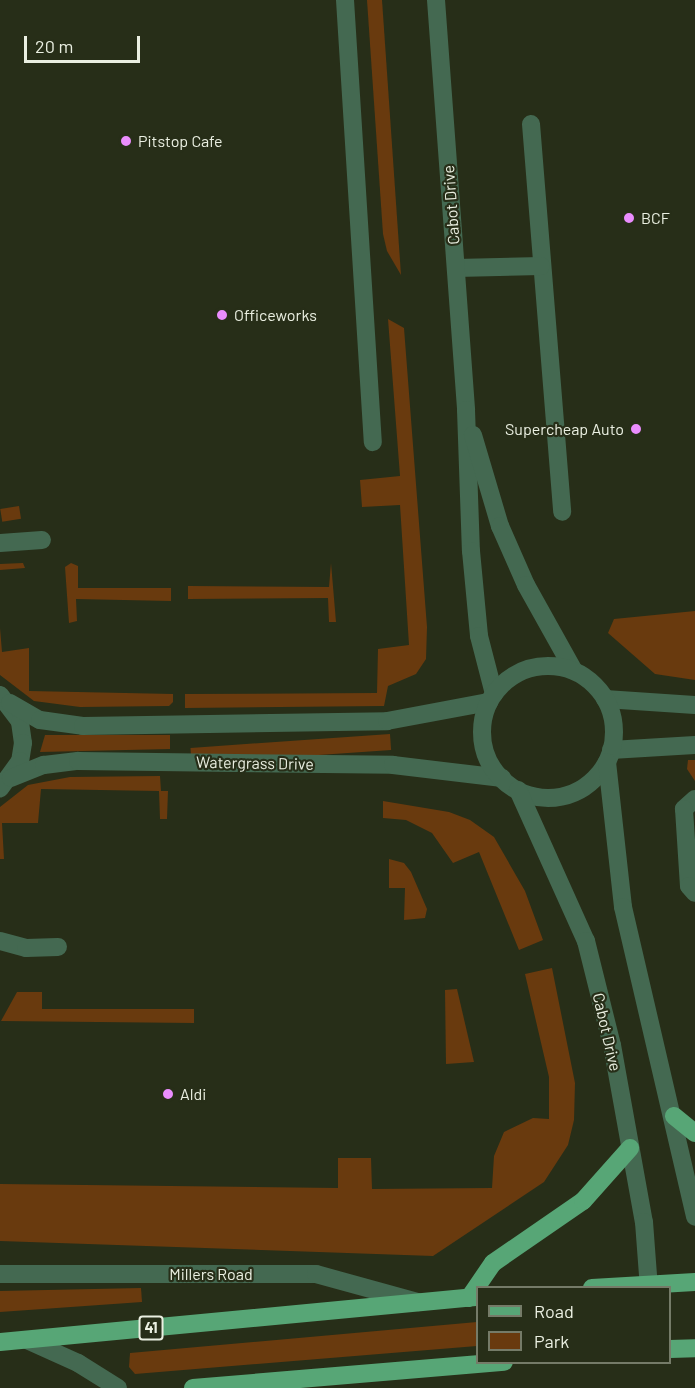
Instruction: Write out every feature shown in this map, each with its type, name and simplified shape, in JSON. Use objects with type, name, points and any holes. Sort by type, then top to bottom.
[{"type":"main road","points":[[674,1116],[695,1132]]},
{"type":"main road","points":[[480,1286],[493,1263],[583,1202],[630,1148]]},
{"type":"main road","points":[[649,1286],[695,1282]]},
{"type":"main road","name":"Millers Road","points":[[0,1342],[473,1298]]},
{"type":"main road","points":[[671,1349],[695,1348]]},
{"type":"main road","points":[[193,1388],[480,1364]]},
{"type":"street","points":[[345,0],[372,442]]},
{"type":"street","name":"Cabot Drive","points":[[436,0],[466,410],[471,551],[479,636],[491,698]]},
{"type":"street","points":[[531,124],[562,512]]},
{"type":"street","points":[[456,268],[541,266]]},
{"type":"street","name":"Cabot Drive","points":[[466,410],[500,526],[526,585],[574,671]]},
{"type":"street","points":[[0,543],[42,540]]},
{"type":"street","points":[[609,756],[595,778],[578,791],[558,797],[537,797],[518,790],[502,778],[492,765],[482,734],[491,698],[506,681],[538,666],[574,671],[592,682],[605,699],[612,716],[609,756],[623,907],[674,1116],[695,1217]]},
{"type":"street","points":[[5,699],[40,720],[83,726],[387,721],[491,698]]},
{"type":"street","points":[[5,699],[20,722],[23,743],[6,783]]},
{"type":"street","points":[[605,699],[695,705]]},
{"type":"street","points":[[609,756],[695,745]]},
{"type":"street","name":"Watergrass Drive","points":[[6,783],[44,765],[78,761],[393,765],[502,778]]},
{"type":"street","name":"Cabot Drive","points":[[518,790],[586,941],[612,1045],[644,1222],[649,1286]]},
{"type":"street","points":[[695,799],[684,809],[689,886],[695,892]]},
{"type":"street","points":[[0,941],[26,948],[58,947]]},
{"type":"street","name":"Millers Road","points":[[0,1274],[316,1274],[418,1302]]},
{"type":"street","points":[[27,1340],[78,1363],[118,1388]]},
{"type":"green space","points":[[367,0],[382,0],[401,275],[387,251],[383,234]]},
{"type":"green space","points":[[388,319],[404,328],[427,627],[426,659],[416,674],[388,686],[384,706],[185,708],[185,694],[377,693],[378,649],[409,645],[400,505],[362,507],[360,480],[400,476]]},
{"type":"green space","points":[[19,506],[21,519],[2,522],[0,509]]},
{"type":"green space","points":[[23,563],[25,568],[0,570],[0,564]]},
{"type":"green space","points":[[71,563],[78,566],[78,588],[171,588],[171,601],[76,599],[77,621],[69,623],[65,567]]},
{"type":"green space","points":[[331,563],[336,622],[329,622],[328,598],[188,599],[188,586],[329,587]]},
{"type":"green space","points":[[695,611],[695,680],[655,674],[608,633],[614,619]]},
{"type":"green space","points":[[0,628],[2,652],[29,648],[29,691],[173,694],[173,702],[169,706],[80,707],[34,701],[0,675]]},
{"type":"green space","points":[[390,734],[391,750],[192,764],[190,748]]},
{"type":"green space","points":[[45,735],[170,735],[170,749],[40,752]]},
{"type":"green space","points":[[688,760],[695,760],[695,781],[687,769]]},
{"type":"green space","points":[[160,776],[161,791],[168,791],[167,819],[160,819],[159,791],[41,789],[38,823],[2,823],[4,859],[0,859],[0,807],[28,785],[70,777]]},
{"type":"green space","points":[[383,801],[449,812],[470,820],[494,837],[525,891],[543,940],[519,950],[479,852],[453,863],[432,833],[406,820],[383,818]]},
{"type":"green space","points":[[389,859],[404,863],[411,872],[427,909],[425,918],[404,920],[405,888],[389,888]]},
{"type":"green space","points":[[552,968],[575,1083],[574,1120],[568,1145],[544,1182],[433,1256],[0,1241],[0,1184],[338,1188],[338,1158],[371,1158],[372,1189],[492,1188],[494,1156],[504,1132],[533,1118],[549,1119],[549,1077],[525,974]]},
{"type":"green space","points":[[457,989],[474,1062],[446,1064],[445,990]]},
{"type":"green space","points":[[17,992],[42,992],[42,1009],[194,1009],[194,1023],[1,1021]]},
{"type":"green space","points":[[141,1288],[142,1302],[0,1312],[0,1291]]},
{"type":"green space","points":[[476,1322],[476,1346],[135,1374],[129,1367],[130,1353]]},
{"type":"place","name":"Pitstop Cafe","points":[[126,141]]},
{"type":"place","name":"BCF","points":[[629,218]]},
{"type":"place","name":"Officeworks","points":[[222,315]]},
{"type":"place","name":"Supercheap Auto","points":[[636,429]]},
{"type":"place","name":"Aldi","points":[[168,1094]]}]
